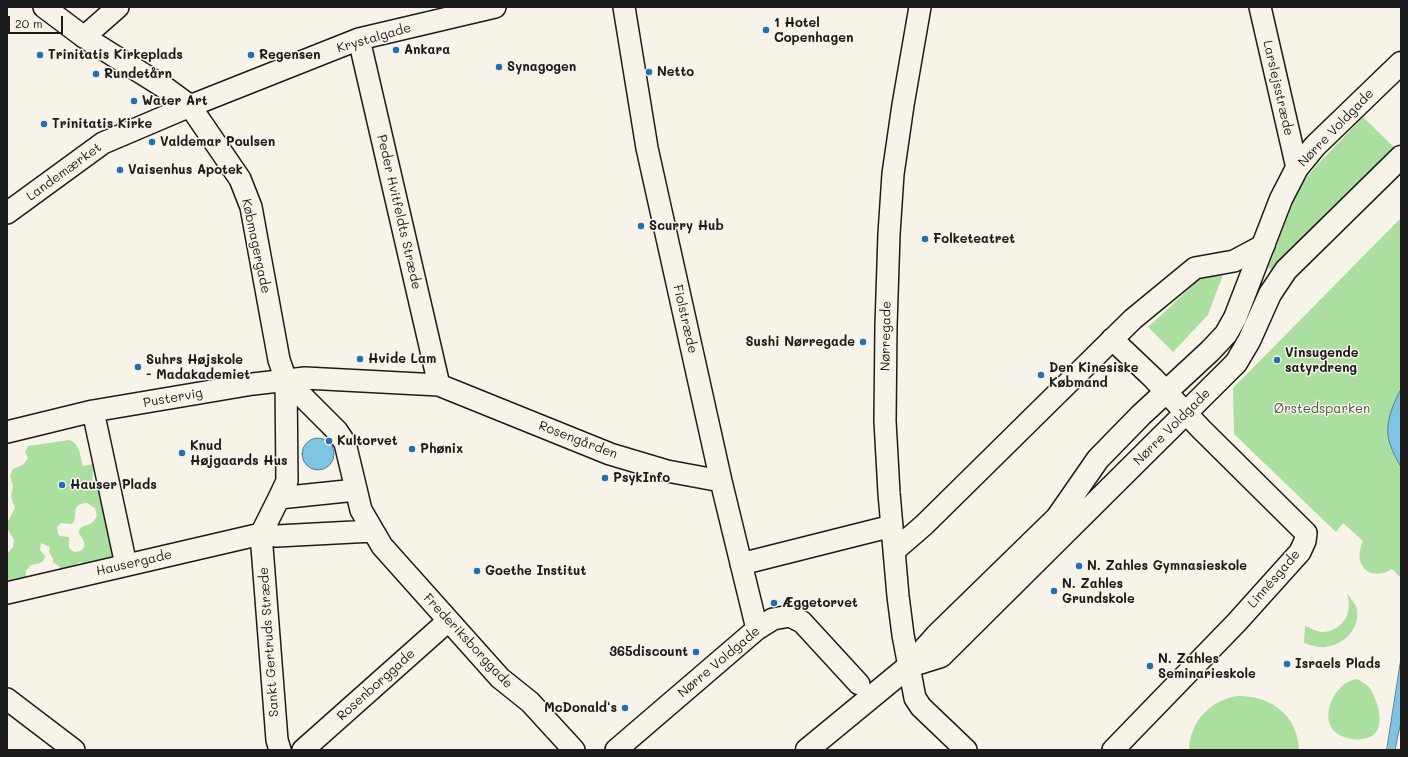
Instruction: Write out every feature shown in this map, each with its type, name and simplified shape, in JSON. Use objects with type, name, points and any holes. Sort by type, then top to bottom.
[{"type":"street","name":"Købmagergade","points":[[44,7],[84,37],[168,89],[190,106],[240,179],[251,208],[279,360],[286,380]]},
{"type":"street","points":[[84,37],[118,7]]},
{"type":"street","name":"Krystalgade","points":[[190,106],[359,39],[495,7]]},
{"type":"street","name":"Fiolstræde","points":[[624,7],[647,148],[721,481],[757,629]]},
{"type":"street","name":"Nørregade","points":[[920,7],[893,174],[889,234],[886,326],[885,421],[892,526],[900,612],[915,698],[917,703],[966,750]]},
{"type":"street","name":"Larslejsstræde","points":[[1260,7],[1297,168]]},
{"type":"street","name":"Peder Hvitfeldts Stræde","points":[[359,39],[439,385]]},
{"type":"street","name":"Nørre Voldgade","points":[[807,750],[909,666],[936,636],[1057,518],[1098,460],[1141,415],[1210,351],[1226,334],[1235,318],[1281,199],[1297,168],[1315,146],[1401,63]]},
{"type":"street","name":"Landemærket","points":[[7,213],[103,143],[190,106]]},
{"type":"street","name":"Nørre Voldgade","points":[[909,666],[941,656],[1236,363],[1249,341],[1270,294],[1286,270],[1401,157]]},
{"type":"street","points":[[894,551],[924,525],[1133,319],[1195,268],[1234,261],[1264,245]]},
{"type":"street","name":"Linnésgade","points":[[1112,340],[1166,392],[1186,414],[1306,533],[1305,541],[1300,552],[1237,622],[1113,750]]},
{"type":"street","points":[[286,380],[305,378],[439,385]]},
{"type":"street","points":[[286,380],[337,431],[341,437],[345,444],[361,510],[377,538]]},
{"type":"street","points":[[286,380],[287,482],[262,534],[277,536],[377,538]]},
{"type":"street","name":"Pustervig","points":[[93,411],[253,384],[286,380]]},
{"type":"street","name":"Rosengården","points":[[439,385],[610,454],[667,470],[721,481]]},
{"type":"street","points":[[7,432],[93,411],[126,565]]},
{"type":"street","points":[[279,498],[356,490]]},
{"type":"street","points":[[741,564],[892,526]]},
{"type":"street","name":"Hausergade","points":[[7,593],[262,534]]},
{"type":"street","name":"Sankt Gertruds Stræde","points":[[262,534],[277,740],[280,750]]},
{"type":"street","name":"Frederiksborggade","points":[[377,538],[500,678],[530,702],[574,750]]},
{"type":"street","name":"Nørre Voldgade","points":[[616,750],[757,629],[773,620],[790,616],[802,622],[859,684]]},
{"type":"street","name":"Rosenborggade","points":[[303,750],[448,620]]},
{"type":"street","points":[[7,699],[74,750]]},
{"type":"green space","points":[[1363,117],[1395,148],[1274,272],[1268,268],[1299,187],[1316,166]]},
{"type":"green space","name":"Ørstedsparken","points":[[1401,218],[1401,578],[1392,569],[1384,573],[1376,574],[1365,569],[1361,564],[1360,557],[1360,549],[1363,541],[1343,523],[1336,532],[1234,434],[1233,388]]},
{"type":"green space","points":[[1225,269],[1208,315],[1173,352],[1148,327],[1203,276]]},
{"type":"green space","points":[[69,440],[77,447],[83,466],[93,464],[93,484],[100,484],[108,534],[114,557],[107,560],[98,561],[93,565],[80,562],[76,565],[75,569],[61,570],[59,566],[53,562],[49,552],[50,547],[41,543],[40,550],[45,556],[43,561],[30,566],[26,571],[26,578],[10,583],[7,577],[7,554],[13,547],[14,540],[8,530],[7,523],[15,508],[11,497],[13,486],[10,476],[13,469],[23,465],[28,458],[25,452],[28,446]],"holes":[[[87,503],[95,508],[97,516],[93,522],[80,528],[79,530],[84,542],[83,549],[81,551],[74,552],[69,548],[69,537],[60,536],[58,534],[57,527],[61,523],[71,524],[74,522],[76,510],[79,505]]]},
{"type":"green space","points":[[1347,593],[1357,609],[1356,623],[1349,635],[1332,646],[1317,647],[1304,643],[1305,626],[1317,631],[1327,632],[1336,628],[1344,621],[1348,612]]},
{"type":"green space","points":[[1357,679],[1367,685],[1375,697],[1380,719],[1377,732],[1372,736],[1362,739],[1350,739],[1334,731],[1329,720],[1329,712],[1330,704],[1338,690],[1350,681]]},
{"type":"green space","points":[[1237,696],[1260,699],[1271,703],[1280,710],[1288,717],[1294,727],[1299,750],[1189,750],[1193,730],[1203,714],[1218,703]]},
{"type":"water","points":[[1401,389],[1401,467],[1390,443],[1388,423],[1391,411]]},
{"type":"water","points":[[315,438],[321,438],[330,442],[334,454],[330,466],[321,470],[315,470],[306,466],[302,457],[302,451],[306,442]]},
{"type":"water","points":[[1401,658],[1401,721],[1395,750],[1387,750]]},
{"type":"place","name":"1 Hotel Copenhagen","points":[[766,30]]},
{"type":"place","name":"Ankara","points":[[396,50]]},
{"type":"place","name":"Trinitatis Kirkeplads","points":[[40,55]]},
{"type":"place","name":"Regensen","points":[[251,55]]},
{"type":"place","name":"Synagogen","points":[[499,67]]},
{"type":"place","name":"Netto","points":[[649,72]]},
{"type":"place","name":"Rundetårn","points":[[96,74]]},
{"type":"place","name":"Water Art","points":[[134,101]]},
{"type":"place","name":"Trinitatis Kirke","points":[[44,124]]},
{"type":"place","name":"Valdemar Poulsen","points":[[152,142]]},
{"type":"place","name":"Vaisenhus Apotek","points":[[120,170]]},
{"type":"place","name":"Scurry Hub","points":[[641,226]]},
{"type":"place","name":"Folketeatret","points":[[925,239]]},
{"type":"place","name":"Sushi Nørregade","points":[[863,342]]},
{"type":"place","name":"Hvide Lam","points":[[360,359]]},
{"type":"place","name":"Vinsugende satyrdreng","points":[[1277,360]]},
{"type":"place","name":"Suhrs Højskole - Madakademiet","points":[[138,367]]},
{"type":"place","name":"Den Kinesiske Købmand","points":[[1041,375]]},
{"type":"place","name":"Kultorvet","points":[[329,441]]},
{"type":"place","name":"Phønix","points":[[412,449]]},
{"type":"place","name":"Knud Højgaards Hus","points":[[182,453]]},
{"type":"place","name":"PsykInfo","points":[[605,478]]},
{"type":"place","name":"Hauser Plads","points":[[62,485]]},
{"type":"place","name":"N. Zahles Gymnasieskole","points":[[1079,566]]},
{"type":"place","name":"Goethe Institut","points":[[477,571]]},
{"type":"place","name":"N. Zahles Grundskole","points":[[1054,591]]},
{"type":"place","name":"Æggetorvet","points":[[774,603]]},
{"type":"place","name":"365discount","points":[[696,652]]},
{"type":"place","name":"Israels Plads","points":[[1287,664]]},
{"type":"place","name":"N. Zahles Seminarieskole","points":[[1150,666]]},
{"type":"place","name":"McDonald's","points":[[625,708]]}]
